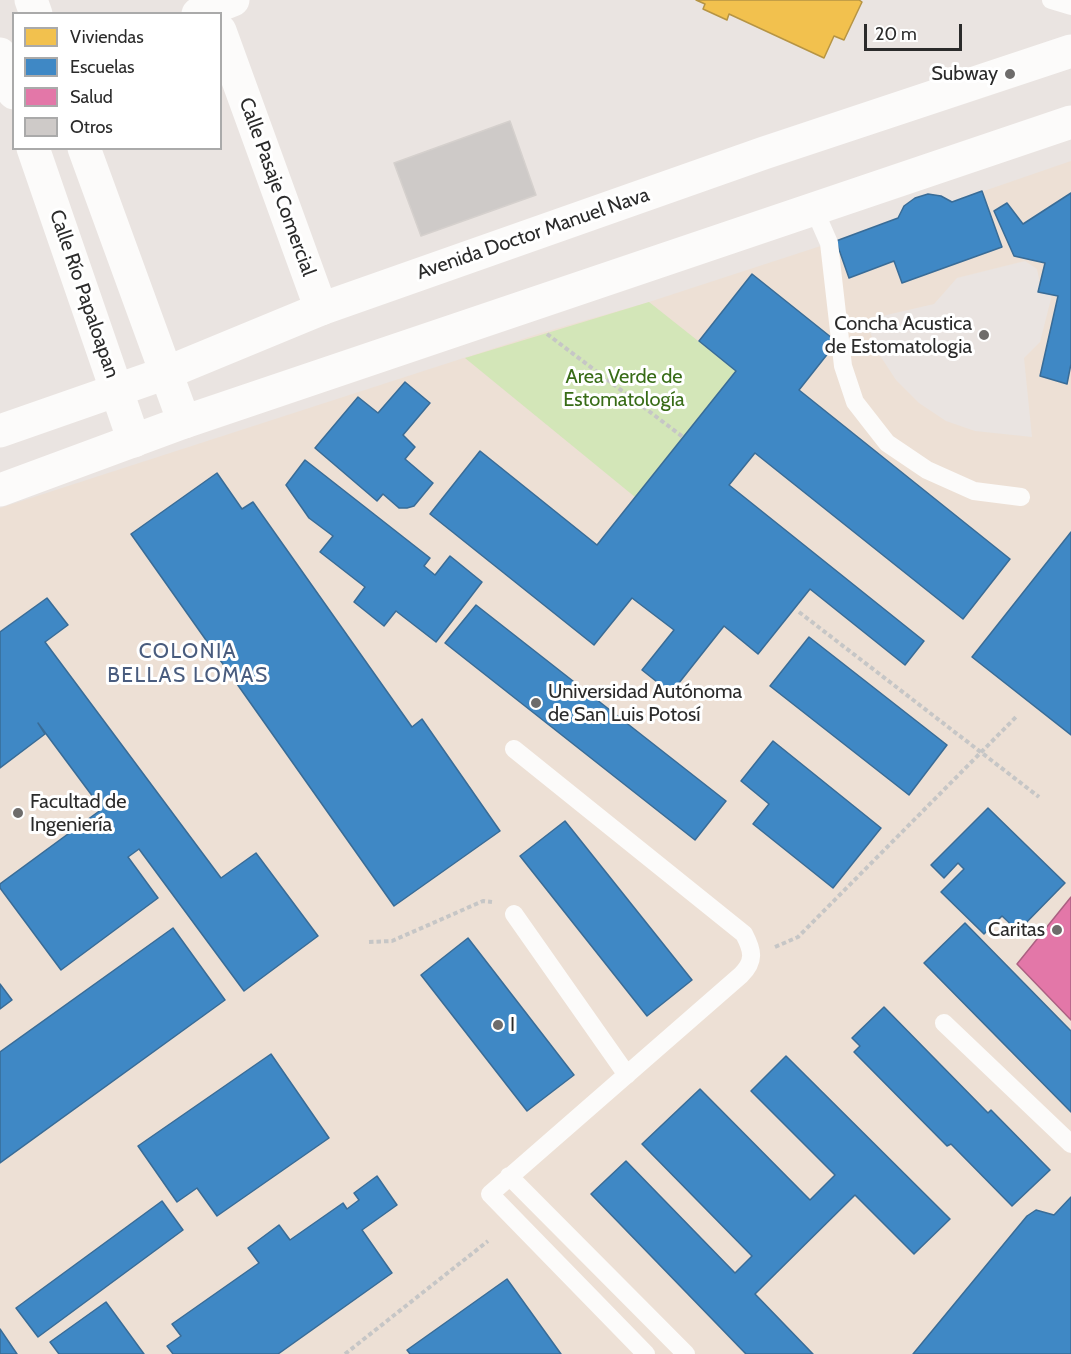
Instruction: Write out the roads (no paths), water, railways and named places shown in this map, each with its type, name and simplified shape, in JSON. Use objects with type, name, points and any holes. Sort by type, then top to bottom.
[{"type":"main road","name":"Calle Pasaje Comercial","points":[[222,30],[321,309]]},
{"type":"main road","name":"Avenida Doctor Manuel Nava","points":[[0,431],[166,373],[321,309],[764,153],[1071,51]]},
{"type":"main road","points":[[0,490],[184,422],[1071,122]]},
{"type":"main road","name":"Calle Río Papaloapan","points":[[34,150],[134,441]]},
{"type":"main road","points":[[85,150],[184,422]]},
{"type":"lane","points":[[1051,0],[1071,6]]},
{"type":"lane","points":[[814,209],[829,243],[843,366],[855,402],[887,443],[927,470],[974,492],[1021,497]]},
{"type":"lane","points":[[514,749],[744,934],[753,951],[750,966],[490,1194],[646,1354]]},
{"type":"lane","points":[[514,914],[627,1075]]},
{"type":"lane","points":[[944,1023],[1071,1144]]},
{"type":"lane","points":[[509,1176],[686,1354]]},
{"type":"place","name":"Subway","points":[[1010,74]]},
{"type":"place","name":"Concha Acustica de Estomatologia","points":[[984,335]]},
{"type":"place","name":"Universidad Autónoma de San Luis Potosí","points":[[536,703]]},
{"type":"place","name":"Facultad de Ingeniería","points":[[18,813]]},
{"type":"place","name":"Caritas","points":[[1057,930]]},
{"type":"place","name":"I","points":[[498,1025]]},
{"type":"district","name":"COLONIA BELLAS LOMAS","points":[[188,664]]},
{"type":"park label","name":"Area Verde de Estomatología","points":[[624,388]]}]
